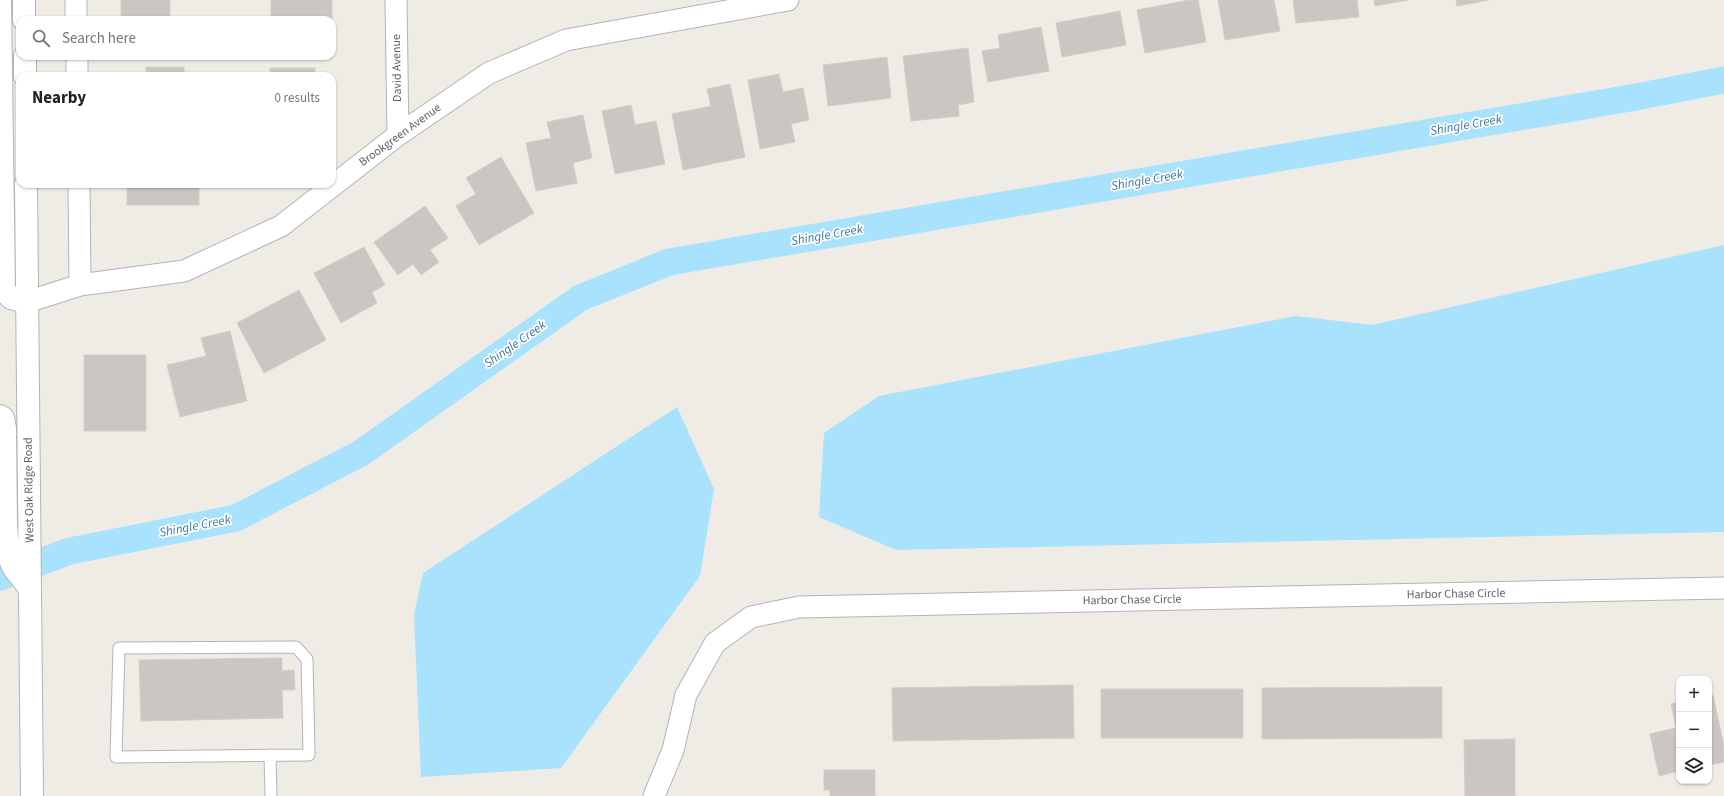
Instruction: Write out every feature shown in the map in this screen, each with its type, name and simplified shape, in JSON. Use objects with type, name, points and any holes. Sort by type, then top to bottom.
[{"type":"street","points":[[0,0],[4,290],[11,298],[27,302]]},
{"type":"street","points":[[24,0],[24,16]]},
{"type":"street","points":[[76,0],[76,16]]},
{"type":"street","name":"David Avenue","points":[[396,0],[398,135]]},
{"type":"street","name":"Brookgreen Avenue","points":[[336,183],[398,135],[489,73],[566,40],[788,0]]},
{"type":"street","points":[[25,60],[25,72]]},
{"type":"street","points":[[77,60],[77,72]]},
{"type":"street","name":"West Oak Ridge Road","points":[[26,188],[32,796]]},
{"type":"street","points":[[79,188],[80,285]]},
{"type":"street","name":"Brookgreen Avenue","points":[[27,302],[80,285],[184,271],[281,226],[330,188]]},
{"type":"street","points":[[0,416],[3,418],[5,428],[6,526],[9,557],[13,567],[30,589]]},
{"type":"street","name":"Harbor Chase Circle","points":[[654,796],[673,750],[686,695],[715,643],[751,617],[799,607],[1724,588]]},
{"type":"lane","points":[[296,647],[307,659],[309,755],[270,755],[116,757],[119,648],[296,647]]},
{"type":"lane","points":[[270,755],[271,796]]},
{"type":"water","points":[[1724,245],[1724,532],[896,550],[819,517],[824,433],[879,396],[1296,316],[1372,325]]},
{"type":"water","points":[[677,407],[714,489],[700,576],[561,768],[421,777],[414,615],[423,573]]},
{"type":"building","points":[[121,0],[170,0],[170,16],[121,16]]},
{"type":"building","points":[[271,0],[332,0],[332,16],[271,16]]},
{"type":"building","points":[[1189,0],[1198,0],[1206,42],[1145,53],[1137,10]]},
{"type":"building","points":[[1218,0],[1274,0],[1280,31],[1225,40]]},
{"type":"building","points":[[1293,0],[1357,0],[1359,17],[1296,23]]},
{"type":"building","points":[[1374,0],[1408,0],[1375,6]]},
{"type":"building","points":[[1456,0],[1489,0],[1457,6]]},
{"type":"building","points":[[1120,11],[1126,45],[1062,57],[1056,23]]},
{"type":"building","points":[[1041,27],[1049,71],[988,82],[982,51],[1000,48],[998,35]]},
{"type":"building","points":[[968,48],[974,102],[958,105],[959,116],[911,121],[903,56]]},
{"type":"building","points":[[887,57],[891,98],[828,106],[823,65]]},
{"type":"building","points":[[146,67],[184,67],[184,72],[146,72]]},
{"type":"building","points":[[270,68],[315,68],[315,72],[270,72]]},
{"type":"building","points":[[779,74],[783,92],[803,88],[809,120],[791,124],[795,142],[760,149],[748,80]]},
{"type":"building","points":[[730,84],[745,157],[683,170],[672,114],[711,106],[707,89]]},
{"type":"building","points":[[631,105],[635,125],[656,121],[665,164],[615,174],[602,111]]},
{"type":"building","points":[[583,115],[592,158],[573,163],[577,183],[536,191],[526,143],[551,138],[547,122]]},
{"type":"building","points":[[501,157],[534,213],[479,245],[456,206],[476,194],[466,178]]},
{"type":"building","points":[[127,188],[199,188],[199,205],[127,205]]},
{"type":"building","points":[[425,206],[448,238],[430,250],[439,262],[421,275],[413,264],[398,275],[374,242]]},
{"type":"building","points":[[364,247],[385,285],[372,292],[377,303],[341,323],[314,273]]},
{"type":"building","points":[[299,290],[326,340],[264,373],[237,323]]},
{"type":"building","points":[[230,331],[247,401],[180,417],[167,365],[206,356],[201,338]]},
{"type":"building","points":[[84,355],[146,355],[146,431],[84,431]]},
{"type":"building","points":[[282,658],[282,671],[294,670],[295,690],[282,690],[283,718],[141,721],[139,660]]},
{"type":"building","points":[[1073,685],[1074,738],[893,741],[892,688]]},
{"type":"building","points":[[1442,687],[1442,738],[1262,739],[1262,688]]},
{"type":"building","points":[[1101,689],[1243,689],[1243,738],[1101,738]]},
{"type":"building","points":[[1712,695],[1724,746],[1724,762],[1712,764],[1712,712]]},
{"type":"building","points":[[1676,703],[1676,728],[1671,704]]},
{"type":"building","points":[[1676,728],[1676,772],[1659,776],[1650,734]]},
{"type":"building","points":[[1515,739],[1515,796],[1465,796],[1464,740]]},
{"type":"building","points":[[824,770],[875,770],[875,796],[830,796],[830,790],[824,790]]},
{"type":"waterway","name":"Shingle Creek","points":[[0,577],[70,551],[236,518],[361,453],[580,298],[669,262],[1625,99],[1724,80]]}]
